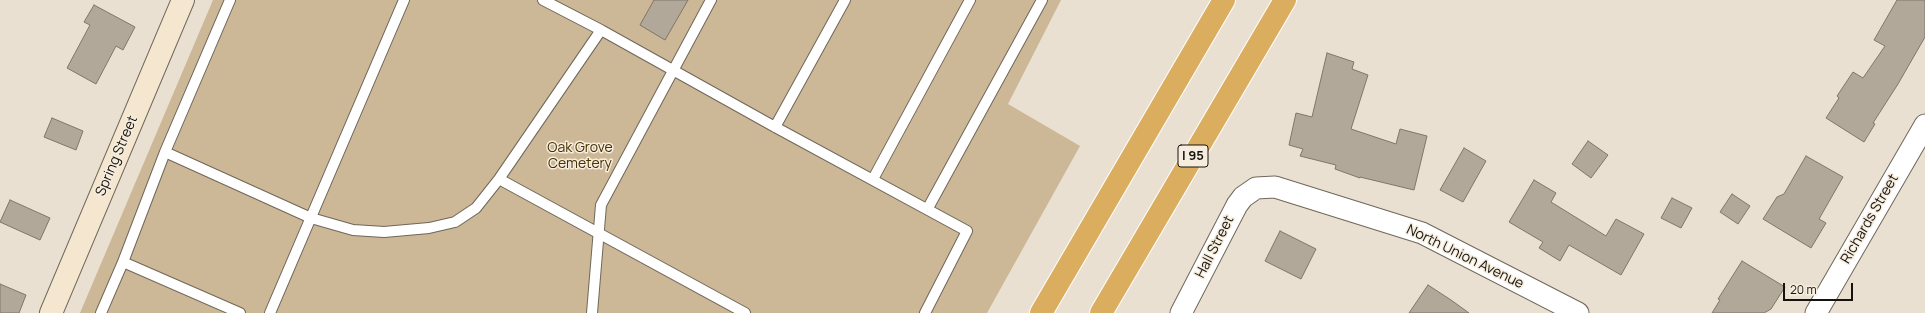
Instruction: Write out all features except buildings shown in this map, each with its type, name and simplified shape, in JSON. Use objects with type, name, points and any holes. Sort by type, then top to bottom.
[{"type":"highway","points":[[1040,313],[1224,0]]},
{"type":"highway","name":"I 95","points":[[1101,313],[1285,0]]},
{"type":"main road","name":"Spring Street","points":[[51,313],[183,0]]},
{"type":"street","name":"Richards Street","points":[[1816,313],[1925,125]]},
{"type":"street","name":"North Union Avenue","points":[[1256,188],[1275,186],[1422,233],[1578,313]]},
{"type":"street","name":"Hall Street","points":[[1181,313],[1237,205],[1246,194],[1256,188]]},
{"type":"lane","points":[[101,313],[164,152],[230,0]]},
{"type":"lane","points":[[270,313],[404,0]]},
{"type":"lane","points":[[543,0],[601,30],[775,127],[928,208],[967,231],[925,313]]},
{"type":"lane","points":[[592,313],[601,205],[711,0]]},
{"type":"lane","points":[[775,127],[845,0]]},
{"type":"lane","points":[[873,179],[970,0]]},
{"type":"lane","points":[[928,208],[1042,0]]},
{"type":"lane","points":[[164,152],[311,218],[353,230],[384,232],[429,228],[455,222],[476,208],[499,179],[601,30]]},
{"type":"lane","points":[[499,179],[745,313]]},
{"type":"lane","points":[[122,262],[240,313]]},
{"type":"green space","name":"Oak Grove Cemetery","points":[[213,0],[1061,0],[1008,104],[1080,146],[987,313],[80,313]]}]
